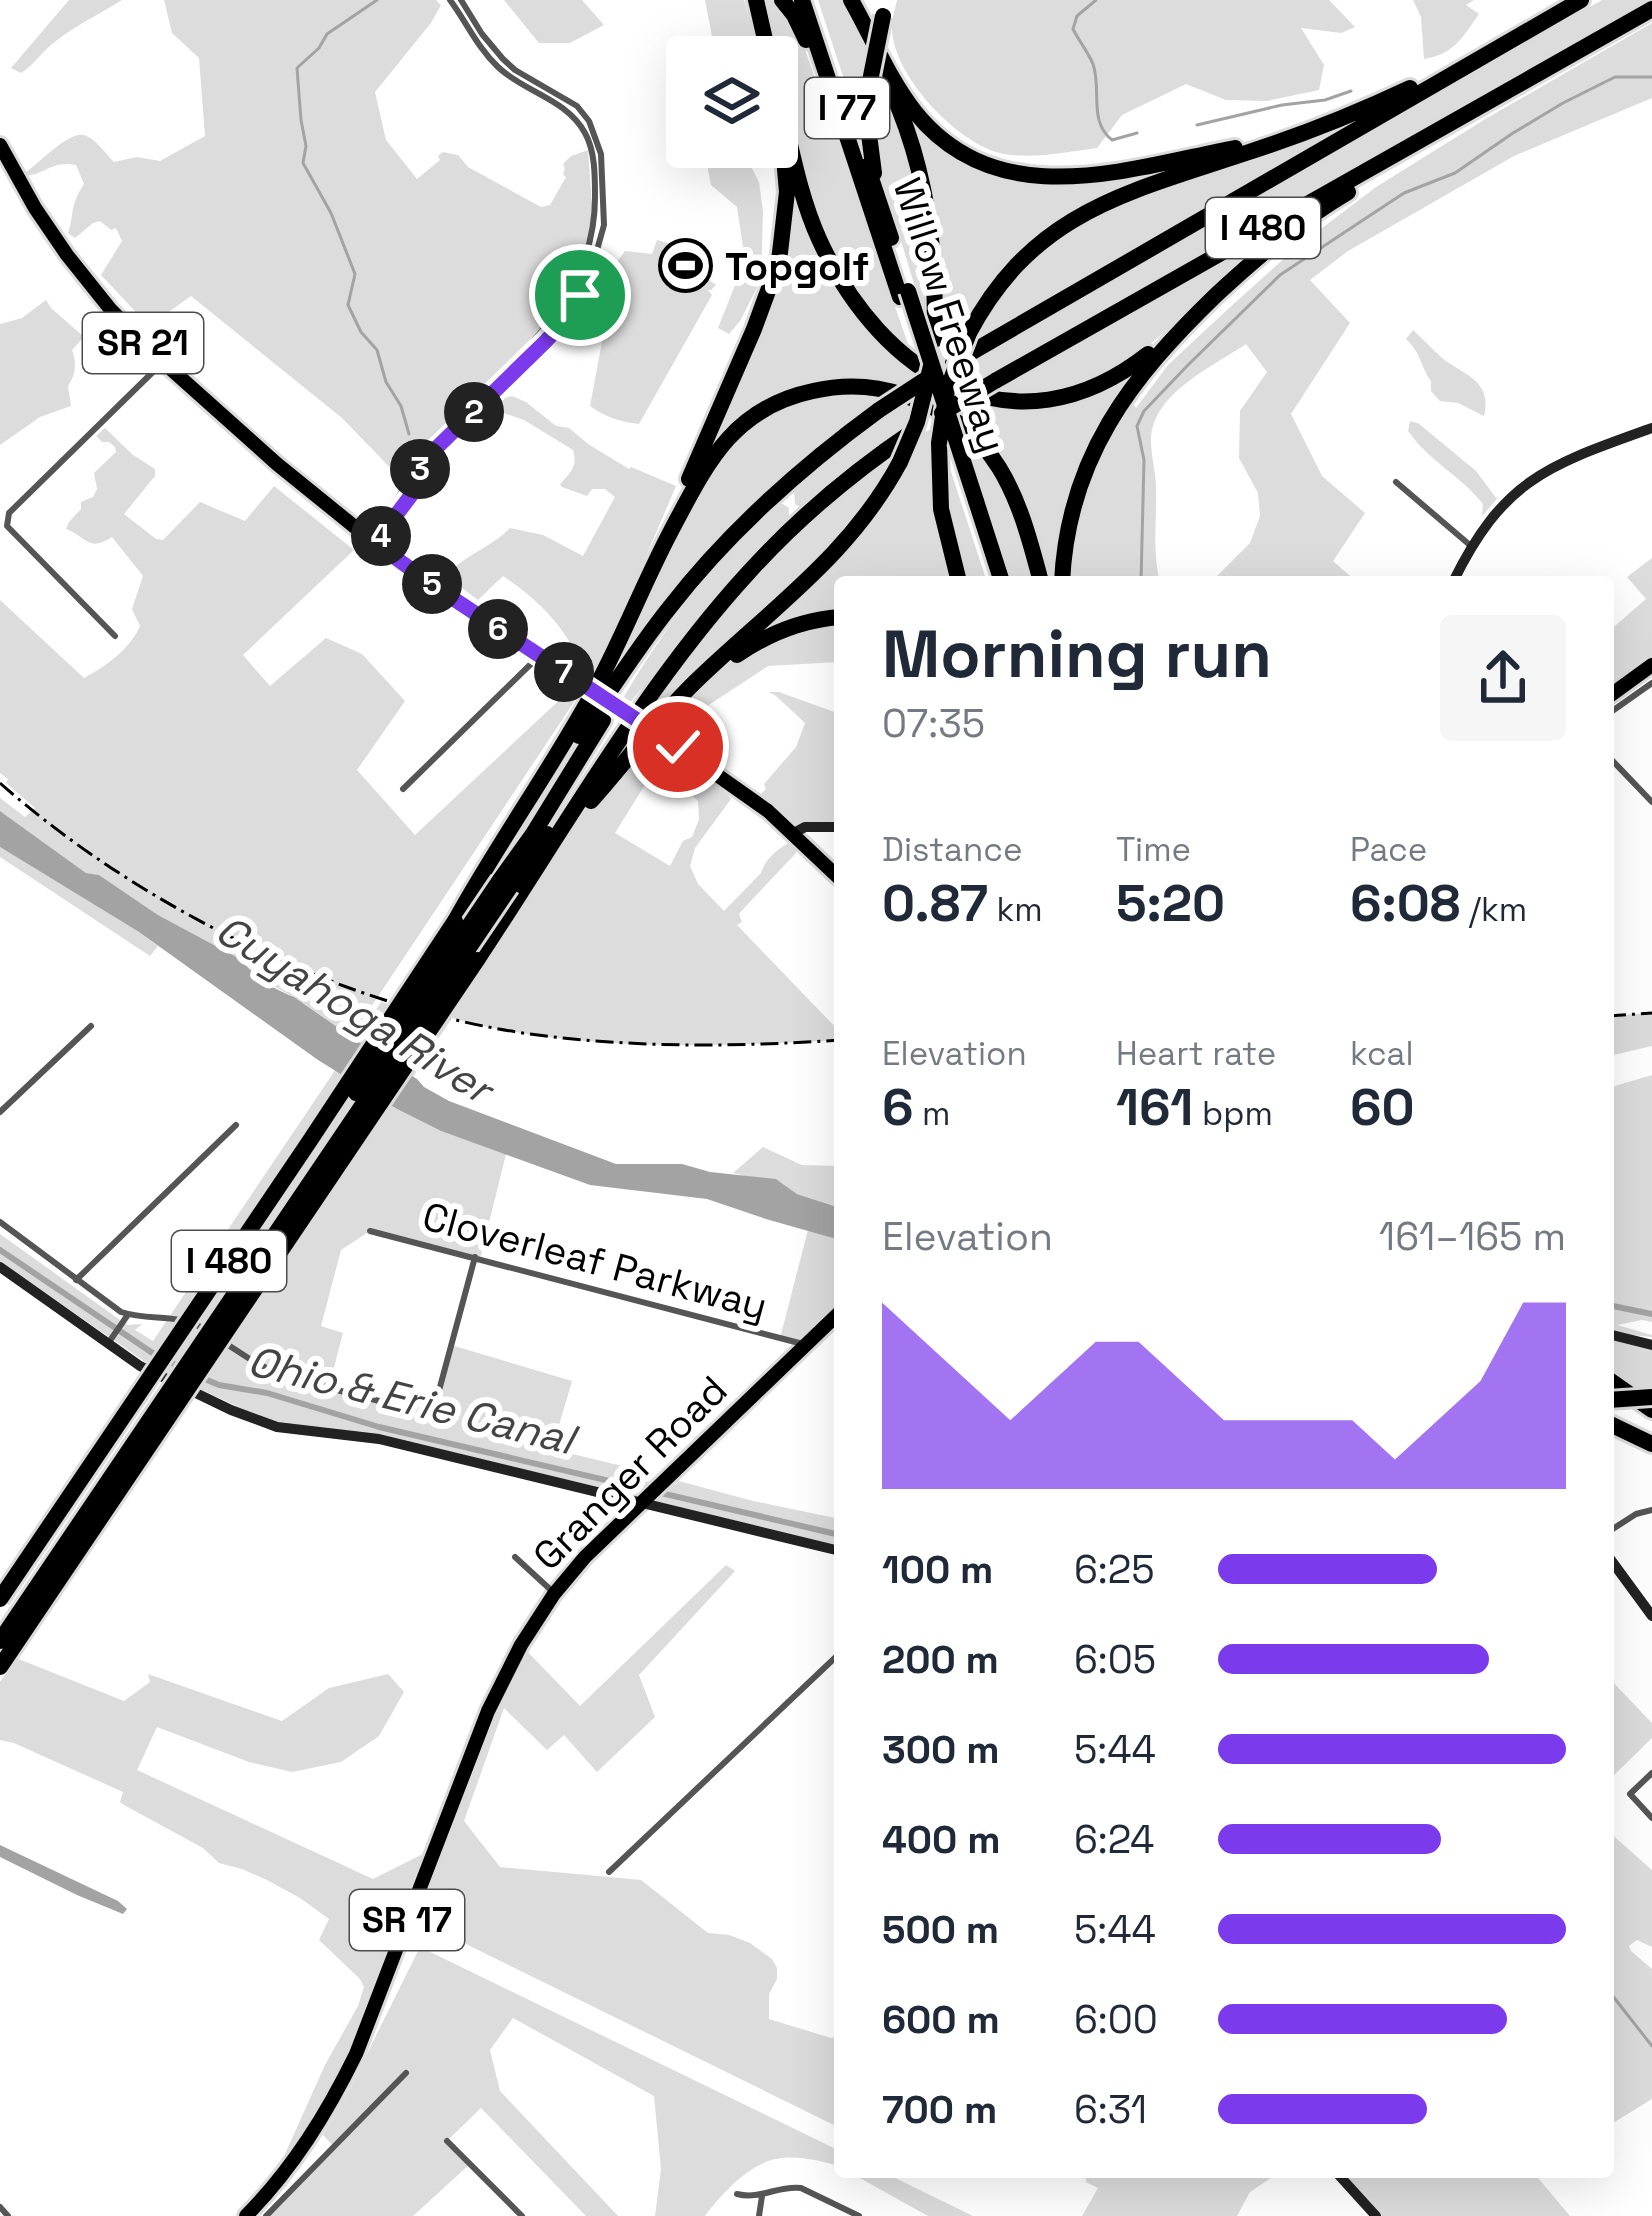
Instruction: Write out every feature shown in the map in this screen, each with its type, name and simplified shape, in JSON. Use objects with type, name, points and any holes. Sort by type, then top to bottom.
[{"type":"highway","points":[[756,0],[765,36]]},
{"type":"highway","points":[[782,0],[802,29],[844,134]]},
{"type":"highway","name":"Willow Freeway","points":[[802,0],[844,134],[1000,576]]},
{"type":"highway","name":"Willow Freeway","points":[[812,0],[884,215],[904,294]]},
{"type":"highway","name":"I 480","points":[[0,1667],[655,636],[722,545],[776,492],[879,410],[952,363],[1581,0]]},
{"type":"highway","points":[[852,3],[916,113],[950,146],[1006,172],[1064,178],[1118,171],[1257,143],[1346,116]]},
{"type":"highway","points":[[570,818],[587,806],[673,704],[834,556],[872,509],[900,462],[924,397],[934,340],[933,252],[921,176],[896,101],[852,3]]},
{"type":"highway","points":[[883,8],[867,119],[884,215]]},
{"type":"highway","name":"I 480","points":[[0,1599],[454,921],[570,818],[687,646],[751,569],[803,518],[920,426],[995,381],[1652,9]]},
{"type":"highway","points":[[958,576],[941,509],[939,443],[947,390],[969,333],[988,300],[1040,242],[1084,212],[1346,116],[1518,36]]},
{"type":"highway","points":[[1062,576],[1074,504],[1097,442],[1140,375],[1199,312],[1248,265],[1316,213],[1533,76]]},
{"type":"highway","points":[[660,550],[779,261],[787,192],[785,168]]},
{"type":"highway","points":[[797,168],[809,212],[838,275],[885,337],[940,380],[970,393],[1041,401],[1095,387],[1125,371],[1199,312]]},
{"type":"highway","points":[[0,1641],[500,881],[660,550],[712,456],[738,428],[767,408],[825,388],[894,392],[932,407],[962,426],[1002,471],[1016,496],[1039,576]]},
{"type":"highway","name":"Willow Freeway","points":[[972,504],[990,576]]},
{"type":"highway","points":[[647,736],[701,683],[751,645],[795,625],[834,618]]},
{"type":"highway","points":[[0,1625],[500,881],[656,678],[687,646]]},
{"type":"highway","points":[[1614,1383],[1652,1409]]},
{"type":"highway","points":[[1614,1396],[1652,1397]]},
{"type":"highway","points":[[1614,1400],[1652,1422]]},
{"type":"highway","points":[[1614,1426],[1652,1444]]},
{"type":"main road","name":"SR 21","points":[[0,145],[67,255],[98,295],[163,362],[277,464],[371,540],[755,800],[834,872]]},
{"type":"main road","points":[[1614,688],[1652,660]]},
{"type":"main road","name":"Granger Road","points":[[245,2216],[297,2158],[342,2084],[488,1711],[521,1645],[554,1594],[647,1495],[834,1318]]},
{"type":"street","points":[[450,0],[472,38],[500,69],[589,130]]},
{"type":"street","points":[[371,540],[404,490],[414,458],[545,329],[574,286],[595,224],[601,151],[577,106],[503,59],[461,0]]},
{"type":"street","points":[[371,540],[412,494],[422,462],[564,321],[580,295],[604,225],[598,168]]},
{"type":"street","points":[[115,636],[8,526],[9,513],[163,362]]},
{"type":"street","points":[[1456,576],[1497,510],[1521,488],[1550,467],[1652,428]]},
{"type":"street","points":[[1396,482],[1471,546]]},
{"type":"street","points":[[404,789],[539,656]]},
{"type":"street","points":[[1614,710],[1652,683]]},
{"type":"street","points":[[1614,762],[1652,802]]},
{"type":"street","points":[[794,833],[805,826],[834,827]]},
{"type":"street","points":[[0,1112],[91,1026]]},
{"type":"street","points":[[76,1280],[236,1125]]},
{"type":"street","points":[[0,1222],[128,1315],[187,1320],[283,1376],[422,1411],[437,1398],[475,1257]]},
{"type":"street","name":"Cloverleaf Parkway","points":[[370,1231],[806,1344]]},
{"type":"street","points":[[0,1267],[115,1333],[140,1366],[277,1427],[379,1439],[647,1495],[834,1549]]},
{"type":"street","points":[[115,1333],[128,1315]]},
{"type":"street","points":[[1614,1336],[1652,1345]]},
{"type":"street","points":[[1614,1528],[1652,1510]]},
{"type":"street","points":[[515,1557],[554,1594]]},
{"type":"street","points":[[1614,1564],[1652,1616]]},
{"type":"street","points":[[609,1872],[834,1659]]},
{"type":"street","points":[[1652,1773],[1630,1794],[1652,1817]]},
{"type":"street","points":[[266,2216],[406,2073]]},
{"type":"street","points":[[447,2141],[521,2216]]},
{"type":"street","points":[[1341,2178],[1376,2216]]},
{"type":"street","points":[[737,2194],[762,2196],[801,2188],[859,2216]]},
{"type":"street","points":[[759,2216],[762,2196]]},
{"type":"street","points":[[0,2207],[8,2216]]},
{"type":"shaded area","points":[[69,0],[122,0],[64,35],[21,73],[11,68]]},
{"type":"shaded area","points":[[164,0],[436,0],[441,5],[431,23],[375,92],[386,140],[417,179],[443,152],[458,155],[468,167],[541,207],[550,205],[566,177],[563,164],[588,150],[593,221],[578,272],[551,319],[419,449],[405,483],[342,418],[191,296],[149,326],[101,275],[122,241],[116,228],[111,230],[100,221],[75,238],[68,233],[84,184],[76,165],[61,164],[24,176],[78,135],[92,139],[114,162],[137,157],[160,161],[205,136],[199,58],[172,33]]},
{"type":"shaded area","points":[[504,0],[582,0],[604,25],[570,43],[539,43]]},
{"type":"shaded area","points":[[705,0],[744,0],[754,36],[712,36]]},
{"type":"shaded area","points":[[763,0],[778,0],[801,38],[913,358],[860,301],[822,237],[798,141],[798,36],[772,36]]},
{"type":"shaded area","points":[[818,0],[845,0],[872,55],[864,140]]},
{"type":"shaded area","points":[[897,0],[1329,0],[1355,27],[1341,33],[1301,28],[1324,65],[1319,90],[1267,101],[1226,100],[1186,84],[1122,115],[1097,148],[1016,155],[968,138],[931,106],[895,47],[892,25]]},
{"type":"shaded area","points":[[1413,0],[1474,0],[1466,5],[1479,14],[1450,49],[1424,59],[1421,17]]},
{"type":"shaded area","points":[[1602,0],[1649,0],[968,388],[953,382],[958,369]]},
{"type":"shaded area","points":[[1652,23],[1652,98],[1514,156],[1348,251],[1310,280],[1350,323],[1291,414],[1322,476],[1365,513],[1333,561],[1350,576],[1217,576],[1250,543],[1260,516],[1258,493],[1239,458],[1240,411],[1267,372],[1246,344],[1172,396],[1154,424],[1151,447],[1159,576],[1062,576],[1061,568],[1060,576],[1046,576],[1034,533],[1005,469],[992,449],[955,413],[976,401],[1023,406],[1064,402],[1104,388],[1145,364],[1101,432],[1076,483],[1063,536],[1063,562],[1085,474],[1127,393],[1136,408],[1168,365],[1296,248],[1376,187]]},
{"type":"shaded area","points":[[877,69],[923,199],[929,334],[875,154],[870,100]]},
{"type":"shaded area","points":[[1372,112],[970,345],[1000,288],[1084,216]]},
{"type":"shaded area","points":[[909,119],[1004,176],[1194,161],[1040,236],[957,351],[939,362],[939,331]]},
{"type":"shaded area","points":[[752,168],[763,212],[761,280],[729,334],[718,328],[745,260],[737,207],[711,185],[708,170]]},
{"type":"shaded area","points":[[792,176],[807,222],[918,375],[899,387],[812,384],[703,460],[766,313]]},
{"type":"shaded area","points":[[1306,212],[1122,368],[1051,396],[987,395]]},
{"type":"shaded area","points":[[657,240],[688,249],[708,267],[705,277],[716,285],[708,290],[712,295],[639,424],[590,406],[617,262],[625,251],[652,254]]},
{"type":"shaded area","points":[[46,300],[84,337],[72,350],[71,406],[40,417],[0,445],[0,324],[22,318]]},
{"type":"shaded area","points":[[1413,330],[1480,387],[1486,404],[1484,416],[1458,403],[1440,401],[1431,391],[1431,381],[1406,339]]},
{"type":"shaded area","points":[[822,392],[887,396],[804,460],[730,528],[664,603],[604,689],[711,466],[764,414]]},
{"type":"shaded area","points":[[512,396],[629,469],[676,486],[593,680],[554,620],[512,582],[503,576],[478,600],[446,576],[510,528],[543,535],[583,556],[615,497],[605,489],[592,489],[587,496],[562,487],[574,465],[573,450],[524,420],[498,411],[505,398]]},
{"type":"shaded area","points":[[906,400],[918,405],[912,422],[807,504],[795,504],[794,491],[806,475]]},
{"type":"shaded area","points":[[1410,421],[1476,471],[1497,499],[1482,516],[1483,504],[1417,442],[1408,431]]},
{"type":"shaded area","points":[[936,426],[954,576],[834,576],[834,615],[757,637],[828,568],[915,438]]},
{"type":"shaded area","points":[[105,428],[155,469],[155,476],[124,514],[156,539],[163,540],[200,502],[245,521],[274,486],[354,550],[243,655],[270,686],[326,638],[362,654],[405,701],[357,770],[415,835],[567,693],[576,699],[351,1037],[261,978],[242,960],[158,915],[99,875],[86,873],[0,811],[0,798],[25,817],[35,808],[0,773],[0,600],[84,678],[116,656],[140,626],[132,609],[143,576],[112,537],[92,543],[66,529],[81,502],[93,497],[97,489],[94,473],[116,452],[96,436]]},
{"type":"shaded area","points":[[960,430],[1002,478],[1035,576],[1008,576]]},
{"type":"shaded area","points":[[943,447],[985,576],[960,576],[951,545]]},
{"type":"shaded area","points":[[903,448],[866,512],[652,721],[647,717],[763,571],[830,507]]},
{"type":"shaded area","points":[[774,503],[789,508],[789,518],[628,705],[622,700],[673,621]]},
{"type":"shaded area","points":[[1652,558],[1652,656],[1614,684],[1614,627],[1646,599],[1627,577]]},
{"type":"shaded area","points":[[834,619],[834,662],[768,666],[698,712],[672,743],[651,731],[723,665],[751,645]]},
{"type":"shaded area","points":[[769,692],[834,712],[834,828],[794,833],[755,800],[796,747],[805,723]]},
{"type":"shaded area","points":[[647,736],[666,751],[615,833],[670,866],[699,819],[698,801],[670,767],[686,762],[731,799],[695,848],[690,866],[698,884],[724,911],[774,854],[796,843],[796,853],[739,914],[742,922],[737,925],[834,1026],[834,1040],[688,1045],[587,1041],[487,1027],[438,1014],[545,861]]},
{"type":"shaded area","points":[[0,811],[86,873],[99,875],[158,915],[242,960],[265,982],[449,1101],[616,1164],[682,1164],[776,1179],[797,1194],[834,1206],[834,1238],[707,1199],[590,1185],[441,1131],[318,1060],[139,932],[0,847]]},
{"type":"shaded area","points":[[0,847],[158,946],[150,956],[0,857]]},
{"type":"shaded area","points":[[381,1002],[450,1021],[393,1107],[441,1131],[506,1154],[480,1259],[370,1231],[341,1250],[321,1326],[343,1333],[328,1390],[431,1416],[451,1345],[572,1381],[552,1449],[655,1474],[652,1479],[675,1485],[679,1481],[834,1518],[834,1545],[436,1448],[291,1431],[154,1368],[0,1262],[0,1234],[127,1325],[142,1324],[135,1330],[153,1341]]},
{"type":"shaded area","points":[[1652,1013],[1652,1046],[1614,1055],[1614,1016]]},
{"type":"shaded area","points":[[1652,1075],[1652,1322],[1617,1325],[1652,1337],[1614,1334],[1614,1086]]},
{"type":"shaded area","points":[[763,1147],[802,1165],[834,1166],[834,1206],[797,1194],[776,1179],[733,1173]]},
{"type":"shaded area","points":[[808,1230],[834,1238],[834,1318],[806,1344],[780,1338]]},
{"type":"shaded area","points":[[1614,1336],[1652,1345],[1652,1410],[1614,1383]]},
{"type":"shaded area","points":[[726,1565],[735,1571],[639,1675],[655,1717],[597,1772],[564,1735],[547,1750],[504,1708],[464,1821],[500,1867],[641,1880],[708,1933],[750,1943],[772,1959],[777,1979],[769,1994],[769,2019],[834,2037],[834,2125],[409,1916],[403,1928],[375,1914],[390,1942],[371,1997],[320,2113],[286,2159],[364,1987],[319,1940],[329,1919],[267,1880],[219,1863],[203,1848],[124,1805],[120,1802],[123,1792],[0,1740],[0,1682],[16,1658],[124,1701],[150,1682],[148,1674],[282,1721],[329,1688],[388,1674],[404,1692],[379,1736],[341,1762],[292,1772],[249,1762],[157,1727],[137,1770],[373,1879],[433,1849],[521,1645],[580,1706]]},
{"type":"shaded area","points":[[1614,1683],[1652,1723],[1652,1738],[1614,1775]]},
{"type":"shaded area","points":[[1614,1836],[1652,1870],[1652,1947],[1637,1940],[1629,1946],[1652,1969],[1652,2099],[1614,2122]]},
{"type":"shaded area","points":[[0,1845],[127,1909],[123,1914],[0,1857]]},
{"type":"shaded area","points":[[420,1947],[834,2148],[834,2165],[804,2158],[771,2160],[739,2180],[705,2216],[655,2216],[661,2169],[654,2096],[513,2018],[490,2050],[500,2091],[618,2216],[586,2216],[481,2108],[447,2141],[471,2163],[413,2216],[266,2216],[333,2146],[323,2135]]},
{"type":"shaded area","points":[[860,2178],[895,2178],[973,2216],[928,2216]]},
{"type":"shaded area","points":[[1086,2178],[1271,2178],[1250,2192],[1237,2216],[1082,2216],[1098,2188]]},
{"type":"shaded area","points":[[1341,2178],[1538,2178],[1570,2216],[1376,2216]]},
{"type":"waterway","points":[[377,0],[327,34],[297,68],[306,146],[303,163],[331,213],[355,274],[348,305],[361,332],[377,350],[409,434]]},
{"type":"waterway","points":[[1096,0],[1077,16],[1073,29],[1093,64],[1100,124],[1112,140],[1137,133]]},
{"type":"waterway","points":[[1141,576],[1144,460],[1137,426],[1144,411],[1280,275],[1404,193],[1455,173],[1563,103],[1615,77],[1652,77]]},
{"type":"waterway","points":[[1197,125],[1351,91]]},
{"type":"waterway","name":"Ohio & Erie Canal","points":[[0,1250],[183,1369]]},
{"type":"waterway","name":"Ohio & Erie Canal","points":[[1614,1306],[1652,1314]]},
{"type":"waterway","name":"Ohio & Erie Canal","points":[[200,1377],[379,1427],[834,1534]]},
{"type":"waterway","points":[[1614,1998],[1652,2046]]},
{"type":"railway","points":[[0,783],[55,828],[180,910],[317,976],[388,1001],[460,1021],[569,1039],[685,1045],[834,1040]]},
{"type":"railway","points":[[1614,1016],[1652,1013]]},
{"type":"place","name":"Topgolf","points":[[686,266]]},
{"type":"route","points":[[580,295],[546,341],[422,462],[412,494],[375,543],[678,747]]},
{"type":"water label","name":"Cuyahoga River","points":[[354,1009]]}]
